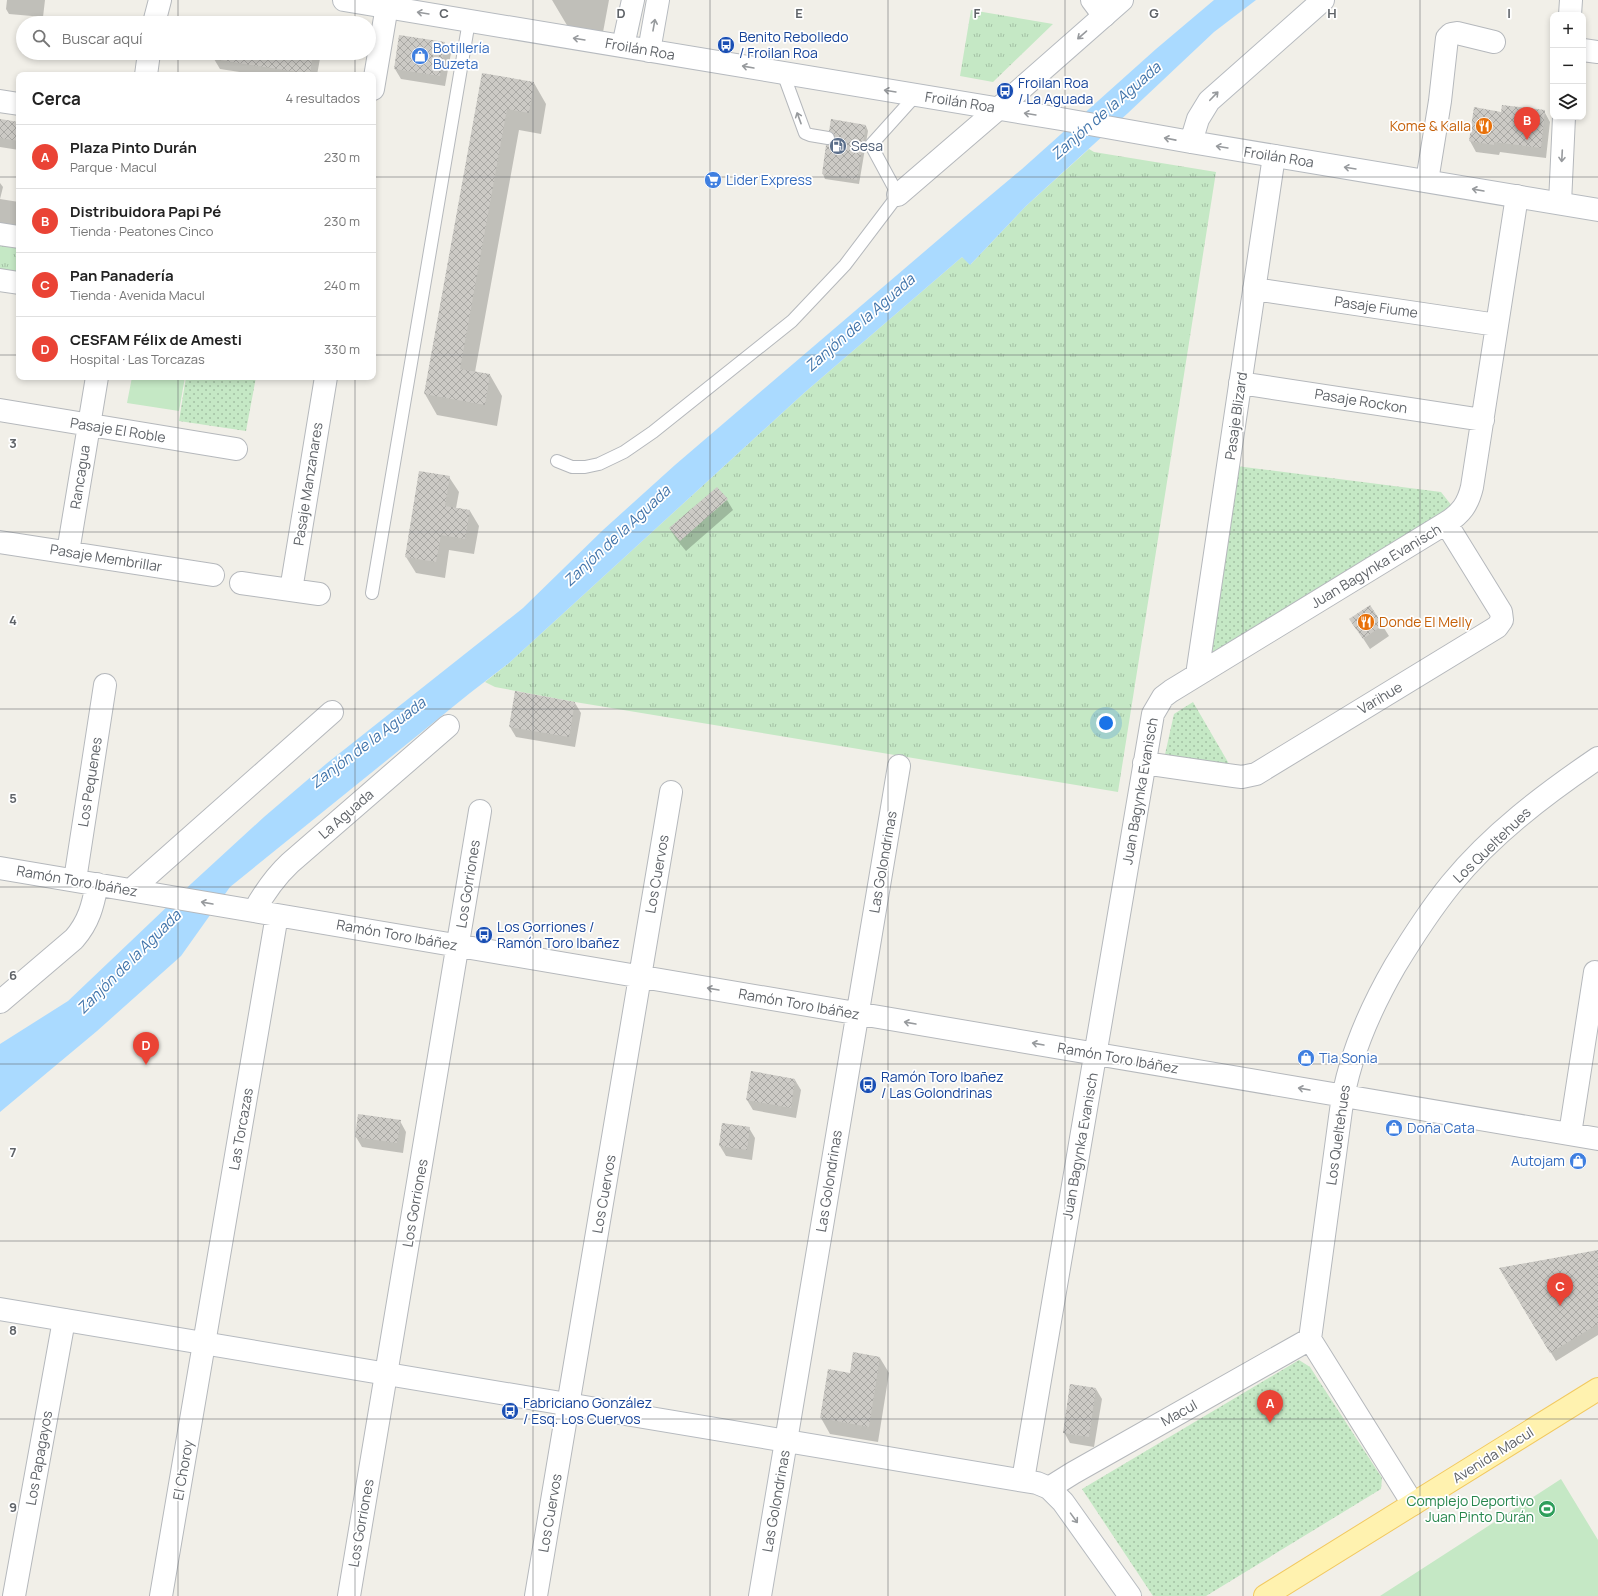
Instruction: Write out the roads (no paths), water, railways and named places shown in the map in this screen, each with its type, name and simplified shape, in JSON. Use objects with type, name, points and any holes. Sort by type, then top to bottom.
[{"type":"main road","name":"Avenida Macul","points":[[1265,1596],[1598,1390]]},
{"type":"street","points":[[156,16],[160,0]]},
{"type":"street","name":"Froilán Roa","points":[[344,0],[387,4],[470,21],[1061,118],[1191,142],[1598,210]]},
{"type":"street","points":[[623,46],[633,0]]},
{"type":"street","points":[[649,51],[658,0]]},
{"type":"street","points":[[898,195],[998,108],[1098,8],[1122,0]]},
{"type":"street","points":[[1191,142],[1198,119],[1209,101],[1323,0]]},
{"type":"street","points":[[1570,12],[1571,0]]},
{"type":"street","points":[[376,72],[387,4]]},
{"type":"street","points":[[1427,181],[1440,101],[1448,38],[1450,34],[1457,33],[1494,42]]},
{"type":"street","points":[[1586,50],[1598,52]]},
{"type":"street","points":[[146,72],[148,60]]},
{"type":"street","points":[[0,101],[16,104]]},
{"type":"street","points":[[1560,203],[1564,120]]},
{"type":"street","name":"Pasaje Blizard","points":[[1196,675],[1274,156]]},
{"type":"street","name":"Juan Bagynka Evanisch","points":[[1023,1480],[1153,714],[1157,705],[1171,691],[1459,514],[1470,497],[1517,196]]},
{"type":"street","points":[[0,234],[16,237]]},
{"type":"street","points":[[0,280],[16,283]]},
{"type":"street","name":"Pasaje Fiume","points":[[1254,289],[1497,325]]},
{"type":"street","name":"Rancagua","points":[[68,552],[96,380]]},
{"type":"street","name":"Pasaje Manzanares","points":[[291,590],[326,380]]},
{"type":"street","name":"Pasaje Rockon","points":[[1240,383],[1482,420]]},
{"type":"street","name":"Pasaje El Roble","points":[[0,410],[236,450]]},
{"type":"street","name":"Varihue","points":[[1144,763],[1242,777],[1256,774],[1496,628],[1502,620],[1501,612],[1446,523]]},
{"type":"street","name":"Pasaje Membrillar","points":[[0,542],[213,575]]},
{"type":"street","points":[[241,583],[319,594]]},
{"type":"street","name":"Los Pequenes","points":[[76,880],[105,684]]},
{"type":"street","points":[[131,890],[332,712]]},
{"type":"street","name":"La Aguada","points":[[247,910],[263,895],[285,867],[448,726]]},
{"type":"street","name":"Los Queltehues","points":[[1310,1339],[1343,1096],[1351,1061],[1373,1006],[1408,944],[1429,912],[1452,883],[1478,855],[1535,804],[1598,758]]},
{"type":"street","name":"Las Golondrinas","points":[[760,1596],[899,766]]},
{"type":"street","name":"Los Cuervos","points":[[536,1596],[671,792]]},
{"type":"street","name":"Los Gorriones","points":[[349,1596],[480,811]]},
{"type":"street","name":"Ramón Toro Ibáñez","points":[[0,868],[1598,1138]]},
{"type":"street","points":[[0,1002],[81,932],[90,915],[97,884]]},
{"type":"street","name":"Las Torcazas","points":[[204,1343],[277,915]]},
{"type":"street","points":[[1570,1134],[1595,972]]},
{"type":"street","points":[[0,1309],[1038,1483],[1049,1488],[1063,1502],[1130,1596]]},
{"type":"street","name":"Los Papagayos","points":[[14,1596],[64,1320]]},
{"type":"street","points":[[1310,1339],[1413,1504]]},
{"type":"street","name":"Macul","points":[[1049,1488],[1072,1473],[1310,1339]]},
{"type":"street","name":"El Choroy","points":[[161,1596],[204,1343]]},
{"type":"lane","points":[[372,593],[470,21]]},
{"type":"lane","points":[[783,73],[805,133],[828,138]]},
{"type":"lane","points":[[557,461],[572,467],[585,467],[598,464],[624,452],[653,432],[792,321],[845,265],[898,195],[867,144],[916,95]]},
{"type":"water","name":"Zanjón de la Aguada","points":[[1214,0],[1256,0],[1214,32],[1026,206],[970,265],[962,257],[804,393],[509,663],[230,887],[181,956],[97,1031],[0,1112],[0,1044],[68,1001],[264,817],[326,764],[523,608],[603,530],[675,465],[1022,169],[1156,49]]},
{"type":"place","name":"Benito Rebolledo / Froilan Roa","points":[[726,45]]},
{"type":"place","name":"Botillería Buzeta","points":[[420,56]]},
{"type":"place","name":"Froilan Roa / La Aguada","points":[[1005,91]]},
{"type":"place","name":"Kome & Kalla","points":[[1484,126]]},
{"type":"place","name":"Distribuidora Papi Pé","points":[[1527,140]]},
{"type":"place","name":"Sesa","points":[[838,146]]},
{"type":"place","name":"Lider Express","points":[[713,180]]},
{"type":"place","name":"Donde El Melly","points":[[1366,622]]},
{"type":"place","name":"Los Gorriones / Ramón Toro Ibañez","points":[[484,935]]},
{"type":"place","name":"Tia Sonia","points":[[1306,1058]]},
{"type":"place","name":"CESFAM Félix de Amesti","points":[[146,1065]]},
{"type":"place","name":"Ramón Toro Ibañez / Las Golondrinas","points":[[868,1085]]},
{"type":"place","name":"Doña Cata","points":[[1394,1128]]},
{"type":"place","name":"Autojam","points":[[1578,1161]]},
{"type":"place","name":"Pan Panadería","points":[[1560,1306]]},
{"type":"place","name":"Fabriciano González / Esq. Los Cuervos","points":[[510,1411]]},
{"type":"place","name":"Plaza Pinto Durán","points":[[1270,1423]]},
{"type":"place","name":"Complejo Deportivo Juan Pinto Durán","points":[[1547,1509]]}]
